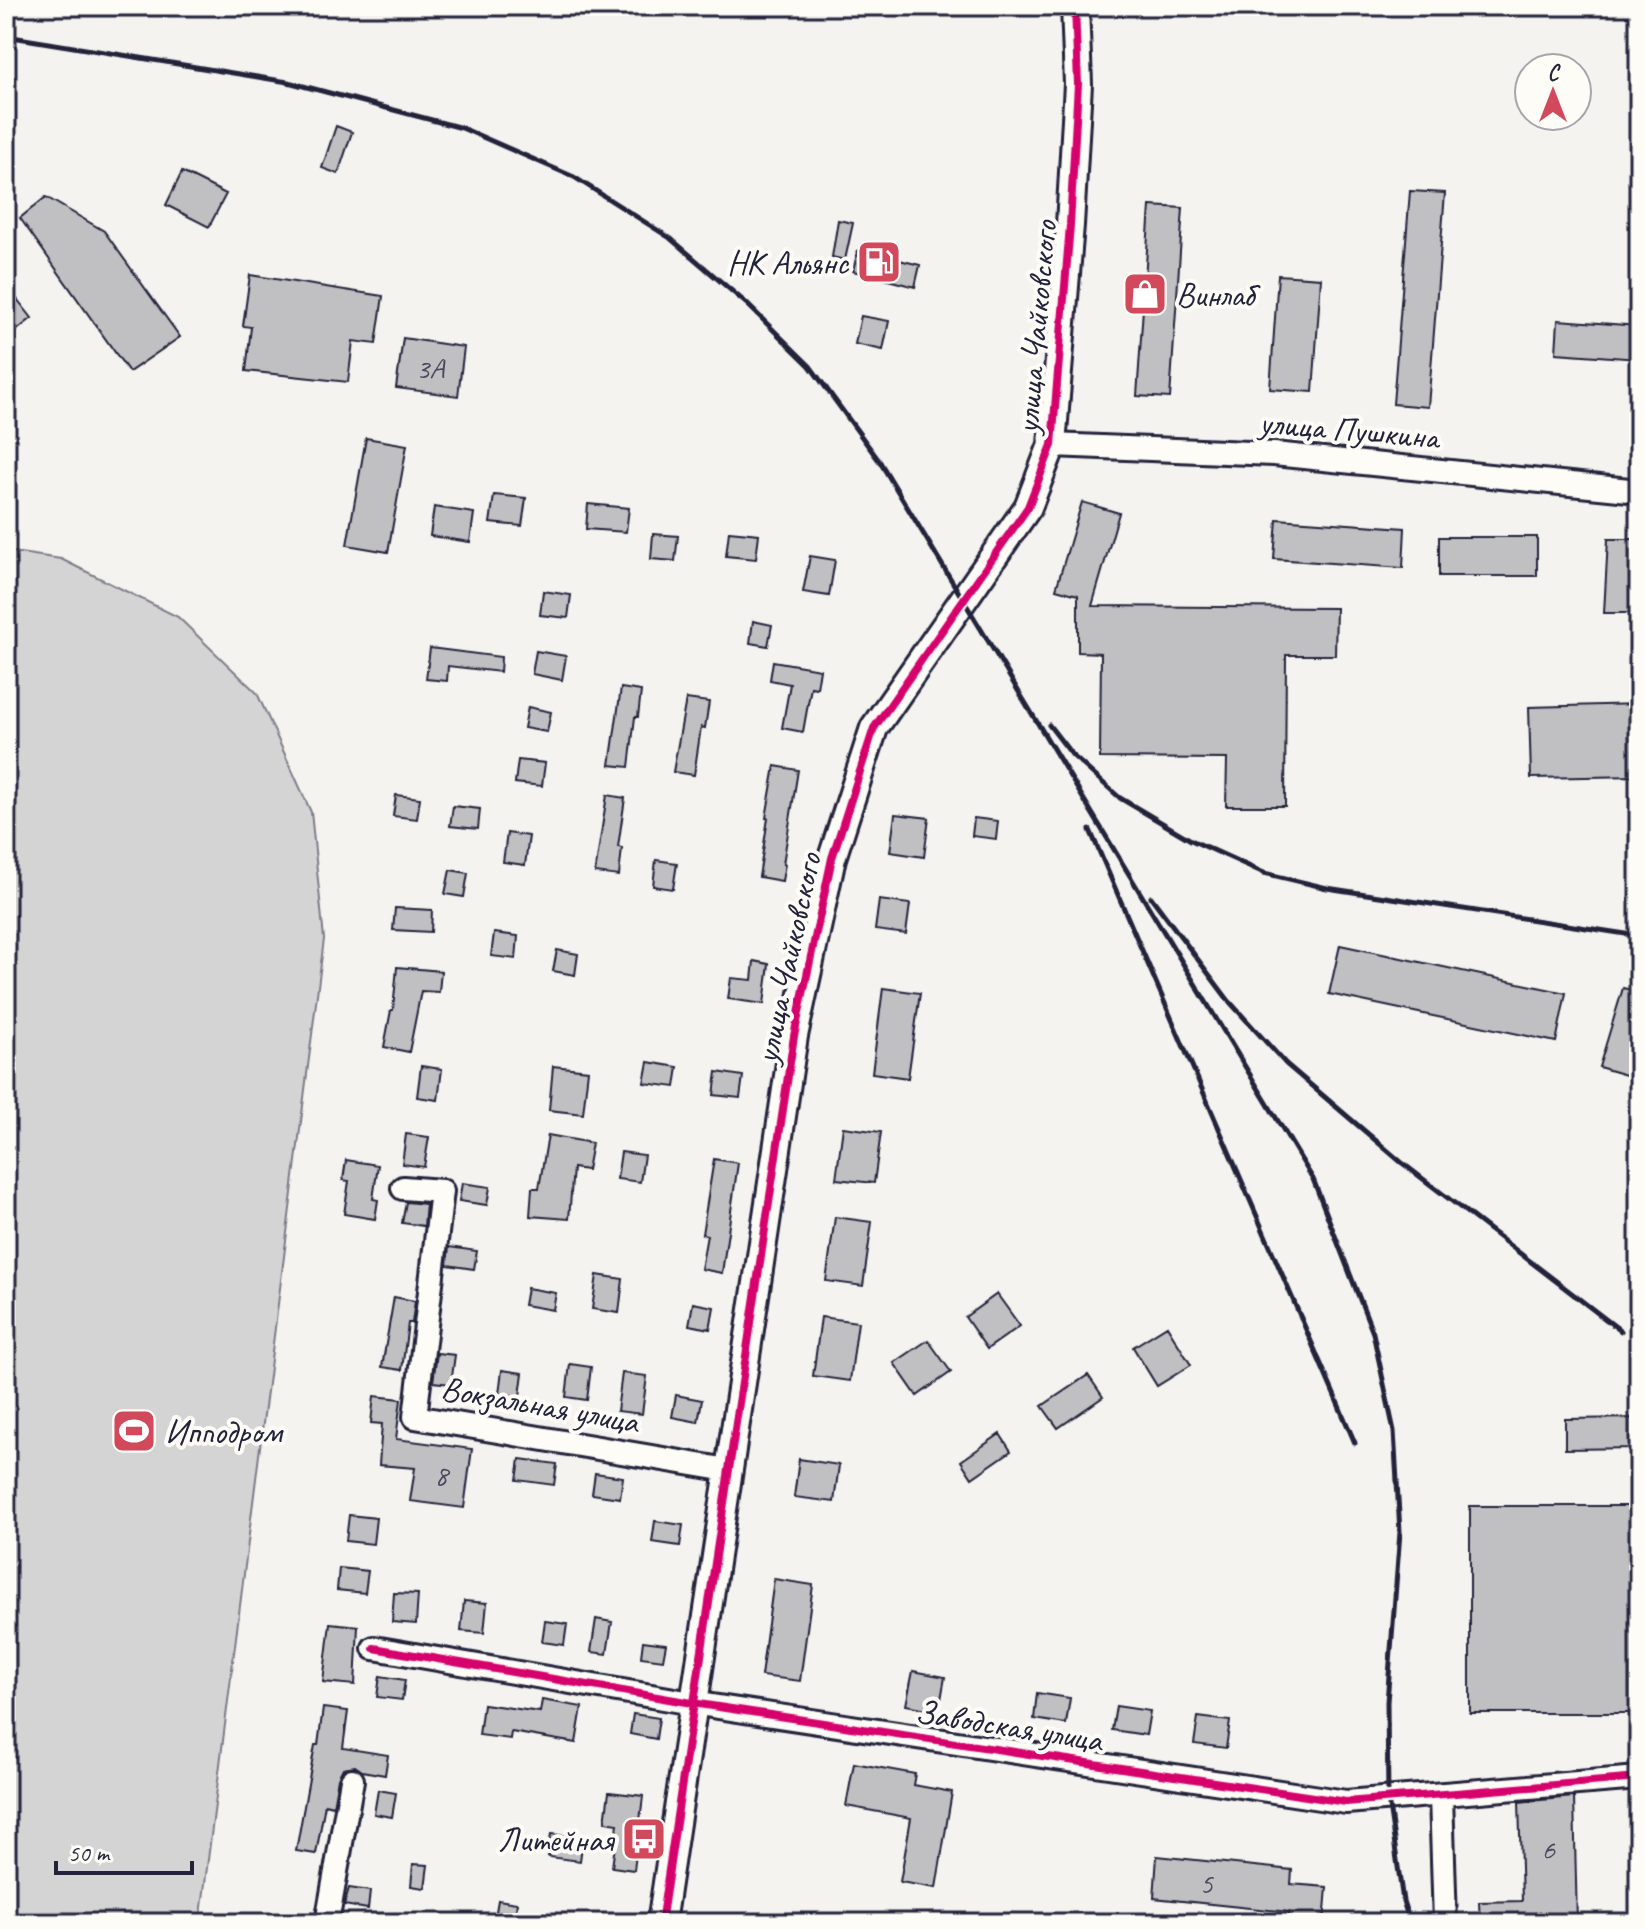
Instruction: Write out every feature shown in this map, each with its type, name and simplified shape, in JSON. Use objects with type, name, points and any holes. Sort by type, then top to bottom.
[{"type":"street","name":"улица Чайковского","points":[[661,1923],[794,1036],[832,858],[874,728],[1028,507],[1052,445],[1076,116],[1075,6]]},
{"type":"street","name":"улица Пушкина","points":[[1052,445],[1274,454],[1639,491]]},
{"type":"street","name":"Вокзальная улица","points":[[403,1188],[442,1191],[415,1417],[728,1470]]},
{"type":"street","name":"Заводская улица","points":[[374,1648],[692,1703],[1346,1802],[1639,1778]]},
{"type":"street","points":[[327,1923],[352,1780]]},
{"type":"street","points":[[1441,1796],[1445,1923]]},
{"type":"shaded area","name":"Ипподром","points":[[6,551],[61,559],[178,617],[257,693],[311,812],[324,939],[200,1923],[6,1923]]},
{"type":"building","points":[[336,126],[352,132],[338,174],[322,168]]},
{"type":"building","points":[[182,172],[226,194],[209,227],[166,205]]},
{"type":"building","points":[[1410,191],[1445,193],[1428,407],[1393,404]]},
{"type":"building","points":[[46,197],[104,231],[180,337],[129,372],[20,218]]},
{"type":"building","points":[[1150,206],[1183,208],[1170,398],[1137,396]]},
{"type":"building","points":[[838,220],[853,223],[845,260],[832,257]]},
{"type":"building","points":[[858,250],[920,265],[915,287],[853,271]]},
{"type":"building","points":[[250,275],[383,296],[376,344],[353,341],[348,382],[246,371],[251,327],[243,326]]},
{"type":"building","points":[[1278,275],[1321,278],[1313,392],[1270,389]]},
{"type":"building","points":[[6,285],[32,318],[6,339]]},
{"type":"building","points":[[861,316],[889,321],[883,350],[855,344]]},
{"type":"building","points":[[1558,320],[1639,326],[1639,359],[1556,353]]},
{"type":"building","points":[[403,338],[464,347],[458,396],[396,388]]},
{"type":"building","points":[[366,438],[407,445],[388,552],[347,545]]},
{"type":"building","points":[[494,495],[526,498],[522,526],[490,523]]},
{"type":"building","points":[[1082,502],[1119,513],[1092,606],[1336,608],[1335,655],[1286,655],[1285,806],[1226,806],[1227,759],[1100,758],[1101,653],[1078,652],[1078,595],[1056,589]]},
{"type":"building","points":[[588,504],[629,508],[626,532],[586,529]]},
{"type":"building","points":[[434,507],[474,513],[470,542],[430,536]]},
{"type":"building","points":[[1277,519],[1405,528],[1403,568],[1274,559]]},
{"type":"building","points":[[729,531],[759,534],[756,559],[726,556]]},
{"type":"building","points":[[653,534],[678,536],[675,561],[651,559]]},
{"type":"building","points":[[1439,537],[1537,537],[1537,576],[1439,576]]},
{"type":"building","points":[[1608,539],[1639,539],[1639,613],[1604,613]]},
{"type":"building","points":[[810,556],[835,560],[829,596],[803,592]]},
{"type":"building","points":[[543,591],[571,595],[568,618],[540,615]]},
{"type":"building","points":[[753,621],[772,625],[768,646],[750,643]]},
{"type":"building","points":[[430,648],[501,657],[500,672],[448,666],[447,681],[426,679]]},
{"type":"building","points":[[536,651],[566,656],[562,680],[532,674]]},
{"type":"building","points":[[773,661],[820,669],[817,688],[811,687],[803,732],[782,728],[790,684],[770,680]]},
{"type":"building","points":[[621,688],[641,691],[629,767],[610,765]]},
{"type":"building","points":[[686,699],[709,702],[705,728],[701,727],[694,775],[673,772]]},
{"type":"building","points":[[1639,704],[1639,776],[1531,778],[1529,707]]},
{"type":"building","points":[[528,707],[551,712],[547,732],[524,728]]},
{"type":"building","points":[[518,760],[545,763],[542,786],[515,783]]},
{"type":"building","points":[[775,766],[798,770],[782,881],[759,877]]},
{"type":"building","points":[[396,795],[420,798],[417,819],[393,816]]},
{"type":"building","points":[[607,795],[625,798],[618,847],[622,848],[619,876],[595,873]]},
{"type":"building","points":[[453,806],[480,809],[478,829],[450,826]]},
{"type":"building","points":[[895,814],[929,818],[924,857],[890,852]]},
{"type":"building","points":[[974,818],[998,821],[996,839],[972,836]]},
{"type":"building","points":[[507,833],[529,836],[525,865],[503,862]]},
{"type":"building","points":[[656,860],[677,863],[673,889],[653,886]]},
{"type":"building","points":[[450,870],[468,873],[464,897],[445,894]]},
{"type":"building","points":[[879,900],[910,904],[906,934],[875,930]]},
{"type":"building","points":[[395,908],[432,910],[431,932],[393,930]]},
{"type":"building","points":[[494,933],[518,936],[516,959],[491,956]]},
{"type":"building","points":[[1340,945],[1566,993],[1556,1042],[1329,994]]},
{"type":"building","points":[[557,950],[578,954],[575,975],[553,971]]},
{"type":"building","points":[[754,961],[769,964],[764,1004],[728,999],[731,978],[752,980]]},
{"type":"building","points":[[397,967],[441,971],[439,992],[421,991],[409,1052],[384,1047],[393,1010]]},
{"type":"building","points":[[883,988],[920,993],[908,1078],[872,1073]]},
{"type":"building","points":[[1623,988],[1639,992],[1639,1079],[1599,1067]]},
{"type":"building","points":[[648,1062],[678,1067],[675,1087],[644,1083]]},
{"type":"building","points":[[421,1066],[442,1069],[438,1100],[417,1097]]},
{"type":"building","points":[[553,1066],[588,1070],[583,1114],[549,1110]]},
{"type":"building","points":[[717,1072],[743,1076],[740,1098],[714,1095]]},
{"type":"building","points":[[843,1127],[881,1132],[874,1183],[836,1179]]},
{"type":"building","points":[[406,1134],[429,1137],[424,1167],[402,1164]]},
{"type":"building","points":[[548,1135],[592,1143],[587,1170],[573,1168],[569,1219],[530,1216],[532,1188],[539,1188]]},
{"type":"building","points":[[621,1152],[644,1155],[640,1182],[617,1179]]},
{"type":"building","points":[[714,1159],[738,1163],[722,1273],[701,1269],[707,1235],[702,1234]]},
{"type":"building","points":[[346,1160],[378,1165],[373,1199],[378,1200],[375,1219],[344,1214],[349,1181],[343,1180]]},
{"type":"building","points":[[462,1183],[490,1187],[487,1205],[459,1201]]},
{"type":"building","points":[[406,1202],[426,1204],[424,1226],[402,1223]]},
{"type":"building","points":[[835,1217],[872,1222],[863,1286],[826,1281]]},
{"type":"building","points":[[449,1247],[477,1251],[474,1269],[447,1265]]},
{"type":"building","points":[[597,1275],[623,1279],[619,1313],[592,1309]]},
{"type":"building","points":[[527,1288],[556,1293],[553,1310],[524,1305]]},
{"type":"building","points":[[997,1294],[1020,1326],[987,1349],[965,1317]]},
{"type":"building","points":[[394,1297],[415,1301],[412,1323],[408,1323],[402,1370],[382,1367]]},
{"type":"building","points":[[693,1303],[714,1307],[710,1329],[689,1325]]},
{"type":"building","points":[[821,1317],[858,1322],[850,1381],[813,1376]]},
{"type":"building","points":[[1167,1326],[1191,1365],[1157,1386],[1133,1347]]},
{"type":"building","points":[[928,1340],[951,1372],[917,1396],[894,1363]]},
{"type":"building","points":[[437,1353],[455,1355],[451,1384],[433,1382]]},
{"type":"building","points":[[570,1364],[591,1367],[587,1400],[566,1397]]},
{"type":"building","points":[[502,1370],[523,1373],[520,1396],[499,1394]]},
{"type":"building","points":[[622,1373],[647,1376],[642,1414],[617,1411]]},
{"type":"building","points":[[1088,1375],[1103,1397],[1058,1428],[1042,1406]]},
{"type":"building","points":[[676,1395],[702,1400],[698,1422],[672,1417]]},
{"type":"building","points":[[374,1396],[401,1399],[396,1439],[472,1449],[464,1508],[410,1501],[415,1468],[379,1465],[382,1424],[371,1423]]},
{"type":"building","points":[[1639,1418],[1639,1448],[1565,1449],[1565,1419]]},
{"type":"building","points":[[1000,1434],[1011,1451],[972,1478],[961,1461]]},
{"type":"building","points":[[520,1459],[557,1464],[554,1485],[517,1480]]},
{"type":"building","points":[[799,1459],[839,1465],[834,1502],[794,1497]]},
{"type":"building","points":[[595,1473],[623,1477],[620,1498],[592,1494]]},
{"type":"building","points":[[1470,1506],[1639,1506],[1639,1713],[1470,1713]]},
{"type":"building","points":[[349,1515],[376,1518],[373,1544],[346,1541]]},
{"type":"building","points":[[655,1521],[683,1525],[680,1546],[652,1542]]},
{"type":"building","points":[[339,1568],[368,1571],[365,1593],[337,1590]]},
{"type":"building","points":[[774,1579],[813,1585],[800,1681],[761,1676]]},
{"type":"building","points":[[394,1593],[418,1594],[416,1624],[392,1622]]},
{"type":"building","points":[[464,1601],[487,1603],[484,1633],[461,1631]]},
{"type":"building","points":[[596,1619],[612,1622],[607,1654],[591,1652]]},
{"type":"building","points":[[545,1621],[567,1624],[564,1645],[542,1642]]},
{"type":"building","points":[[330,1623],[358,1626],[355,1685],[323,1682]]},
{"type":"building","points":[[643,1641],[666,1644],[663,1660],[641,1657]]},
{"type":"building","points":[[913,1671],[945,1677],[939,1711],[906,1705]]},
{"type":"building","points":[[380,1676],[405,1680],[402,1700],[377,1697]]},
{"type":"building","points":[[1037,1693],[1070,1698],[1066,1724],[1034,1719]]},
{"type":"building","points":[[542,1700],[582,1707],[576,1743],[511,1732],[510,1739],[479,1735],[483,1704],[540,1712]]},
{"type":"building","points":[[1116,1706],[1150,1711],[1146,1735],[1112,1730]]},
{"type":"building","points":[[323,1708],[348,1711],[343,1748],[388,1755],[385,1775],[362,1771],[355,1766],[343,1768],[333,1806],[325,1804],[316,1854],[296,1851]]},
{"type":"building","points":[[633,1714],[659,1718],[656,1739],[630,1734]]},
{"type":"building","points":[[1198,1717],[1230,1721],[1226,1748],[1194,1744]]},
{"type":"building","points":[[854,1763],[915,1774],[913,1785],[952,1792],[936,1888],[900,1882],[911,1818],[846,1806]]},
{"type":"building","points":[[378,1790],[396,1793],[392,1817],[374,1814]]},
{"type":"building","points":[[609,1792],[643,1796],[634,1870],[612,1867],[618,1824],[605,1822]]},
{"type":"building","points":[[1574,1797],[1577,1923],[1480,1923],[1479,1902],[1522,1901],[1519,1802]]},
{"type":"building","points":[[551,1834],[583,1838],[580,1861],[548,1857]]},
{"type":"building","points":[[1157,1856],[1292,1870],[1291,1884],[1327,1887],[1324,1923],[1288,1923],[1289,1912],[1154,1898]]},
{"type":"building","points":[[413,1864],[428,1865],[425,1888],[411,1886]]},
{"type":"building","points":[[349,1888],[370,1891],[368,1909],[344,1905]]},
{"type":"building","points":[[498,1900],[517,1903],[514,1923],[494,1923]]},
{"type":"railway","points":[[6,36],[288,82],[462,128],[574,177],[670,238],[747,304],[810,366],[880,462],[1313,1179],[1373,1333],[1394,1431],[1400,1532],[1387,1702],[1388,1799],[1403,1901],[1410,1923]]},
{"type":"railway","points":[[1049,725],[1073,756],[1120,798],[1191,840],[1264,873],[1327,888],[1639,936]]},
{"type":"railway","points":[[1090,830],[1355,1443]]},
{"type":"railway","points":[[1151,897],[1229,1001],[1286,1064],[1401,1162],[1621,1331]]},
{"type":"cycle path","points":[[661,1923],[794,1036],[832,858],[874,728],[1028,507],[1052,445],[1078,84],[1075,6]]},
{"type":"cycle path","points":[[374,1648],[692,1703],[1346,1802],[1639,1778]]},
{"type":"place","name":"НК Альянс","points":[[879,262]]},
{"type":"place","name":"Винлаб","points":[[1145,294]]},
{"type":"place","name":"Ипподром","points":[[134,1431]]},
{"type":"place","name":"Литейная","points":[[644,1839]]}]
